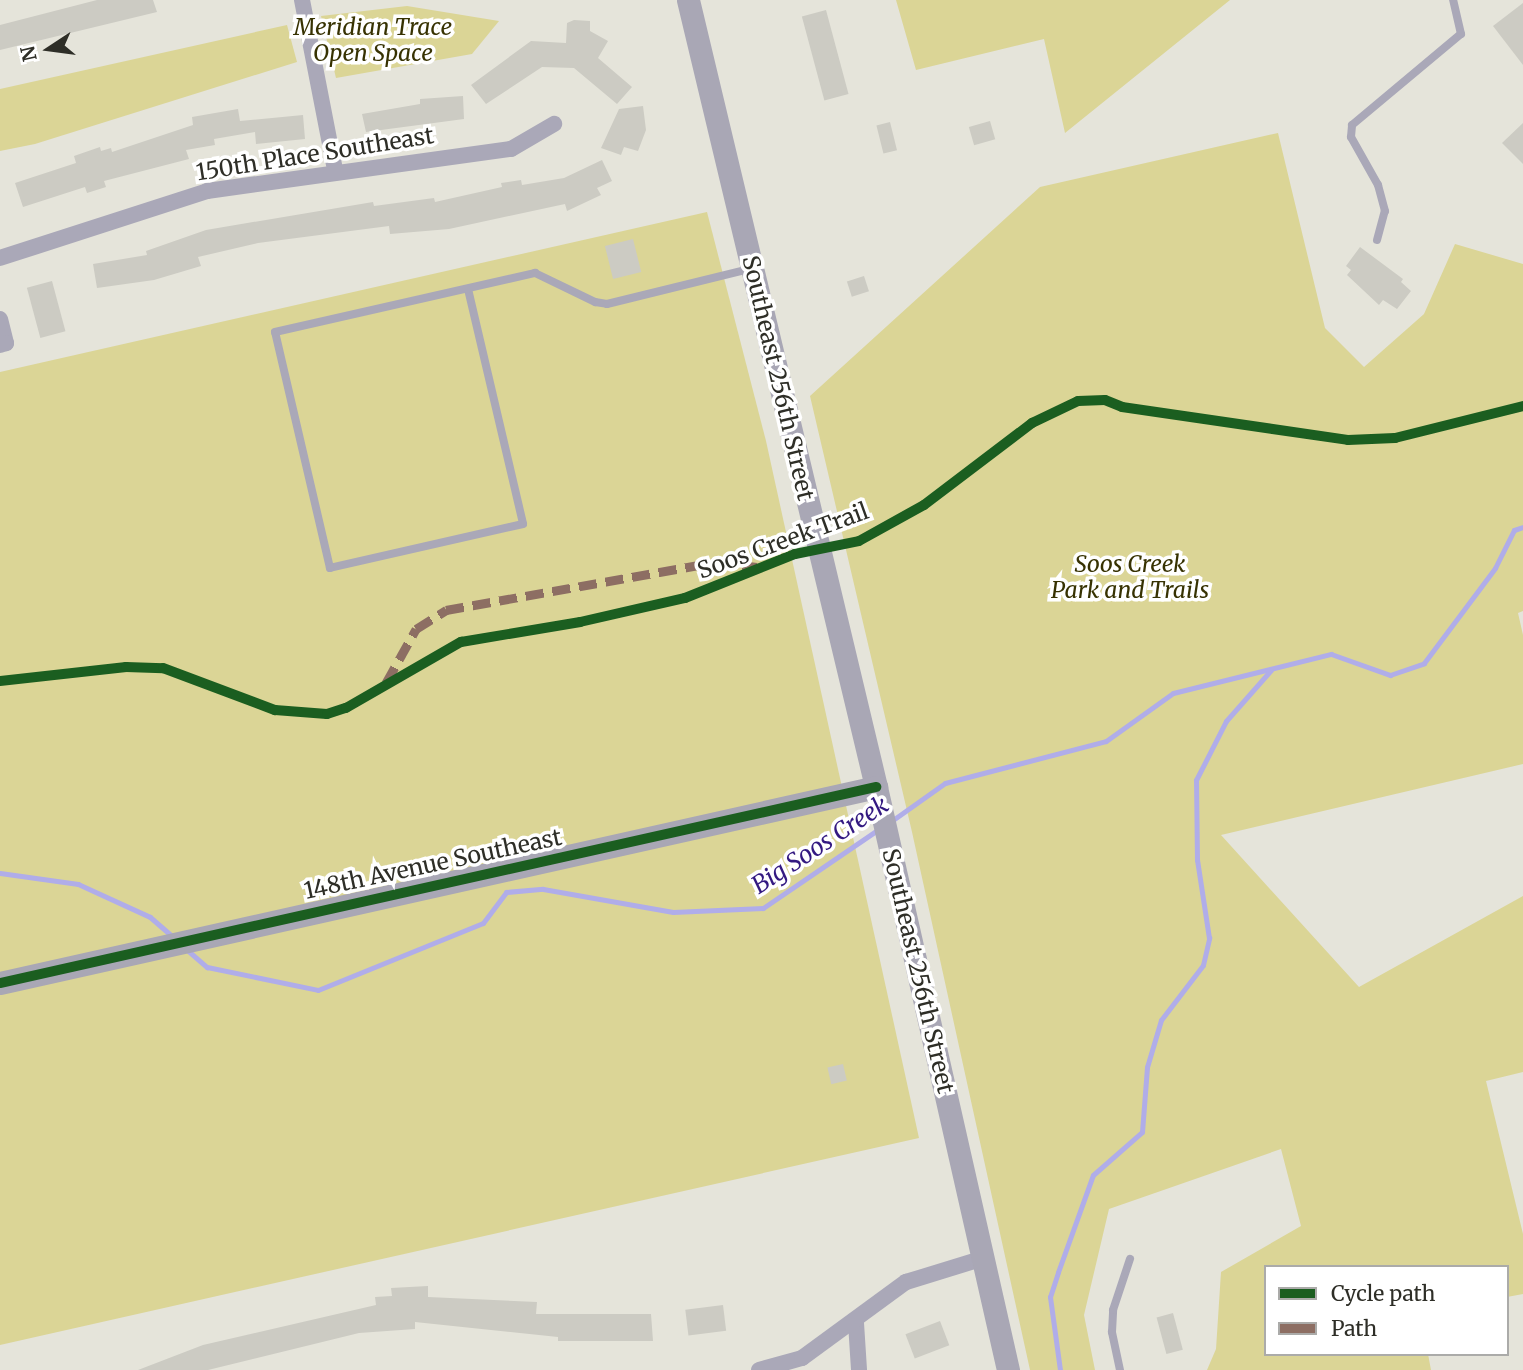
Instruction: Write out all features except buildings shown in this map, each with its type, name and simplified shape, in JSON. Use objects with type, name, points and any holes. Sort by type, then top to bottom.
[{"type":"main road","name":"Southeast 256th Street","points":[[688,0],[878,798],[1008,1370]]},
{"type":"main road","name":"148th Avenue Southeast","points":[[0,983],[191,939],[878,798]]},
{"type":"street","points":[[302,0],[335,170]]},
{"type":"street","name":"150th Place Southeast","points":[[0,258],[207,191],[335,170],[511,149],[554,124]]},
{"type":"street","points":[[0,318],[6,343],[0,345]]},
{"type":"street","points":[[759,1370],[807,1364],[906,1282],[984,1258]]},
{"type":"street","points":[[856,1323],[859,1370]]},
{"type":"lane","points":[[1377,240],[1385,211],[1378,185],[1351,137],[1352,125],[1461,34],[1453,0]]},
{"type":"lane","points":[[468,289],[523,524],[330,568],[275,332],[535,273],[607,304],[752,269]]},
{"type":"lane","points":[[1120,1370],[1112,1321],[1130,1259]]},
{"type":"green space","points":[[896,0],[1230,0],[1065,133],[1044,39],[916,70]]},
{"type":"green space","name":"Meridian Trace Open Space","points":[[407,6],[499,21],[472,54],[336,78],[321,16]]},
{"type":"green space","name":"Meridian Trace Open Space","points":[[287,25],[297,62],[35,144],[0,151],[0,89]]},
{"type":"green space","name":"Soos Creek Park and Trails","points":[[1278,133],[1325,328],[1364,367],[1424,314],[1455,244],[1523,264],[1523,611],[1518,613],[1523,635],[1523,764],[1221,835],[1359,987],[1523,896],[1523,1072],[1486,1081],[1523,1234],[1523,1294],[1509,1297],[1509,1265],[1264,1265],[1264,1356],[1428,1356],[1431,1370],[1207,1370],[1216,1349],[1221,1272],[1301,1226],[1281,1149],[1109,1209],[1084,1315],[1095,1370],[1030,1370],[912,832],[810,396],[1040,187]]},
{"type":"green space","points":[[707,212],[766,441],[919,1138],[0,1345],[0,372]]},
{"type":"waterway","name":"Big Soos Creek","points":[[890,822],[945,783],[1106,741],[1173,693],[1331,654],[1390,675],[1424,663],[1495,568],[1514,530],[1523,527]]},
{"type":"waterway","points":[[1060,1370],[1050,1297],[1058,1272],[1093,1175],[1142,1132],[1147,1067],[1161,1020],[1203,965],[1209,938],[1197,860],[1196,780],[1226,721],[1271,670]]},
{"type":"waterway","name":"Big Soos Creek","points":[[186,949],[207,967],[318,990],[483,923],[506,892],[543,889],[673,912],[763,908],[879,829]]},
{"type":"waterway","name":"Big Soos Creek","points":[[0,873],[78,884],[150,917],[174,938]]},
{"type":"marked path","points":[[386,683],[416,629],[446,610],[716,562],[757,567]]},
{"type":"cycle path","name":"Soos Creek Trail","points":[[0,681],[126,667],[163,668],[275,710],[327,714],[346,708],[461,642],[580,622],[685,598],[795,554],[859,541],[924,505],[1032,423],[1078,401],[1105,400],[1122,407],[1348,440],[1395,438],[1523,406]]},
{"type":"cycle path","points":[[0,983],[876,787]]}]
